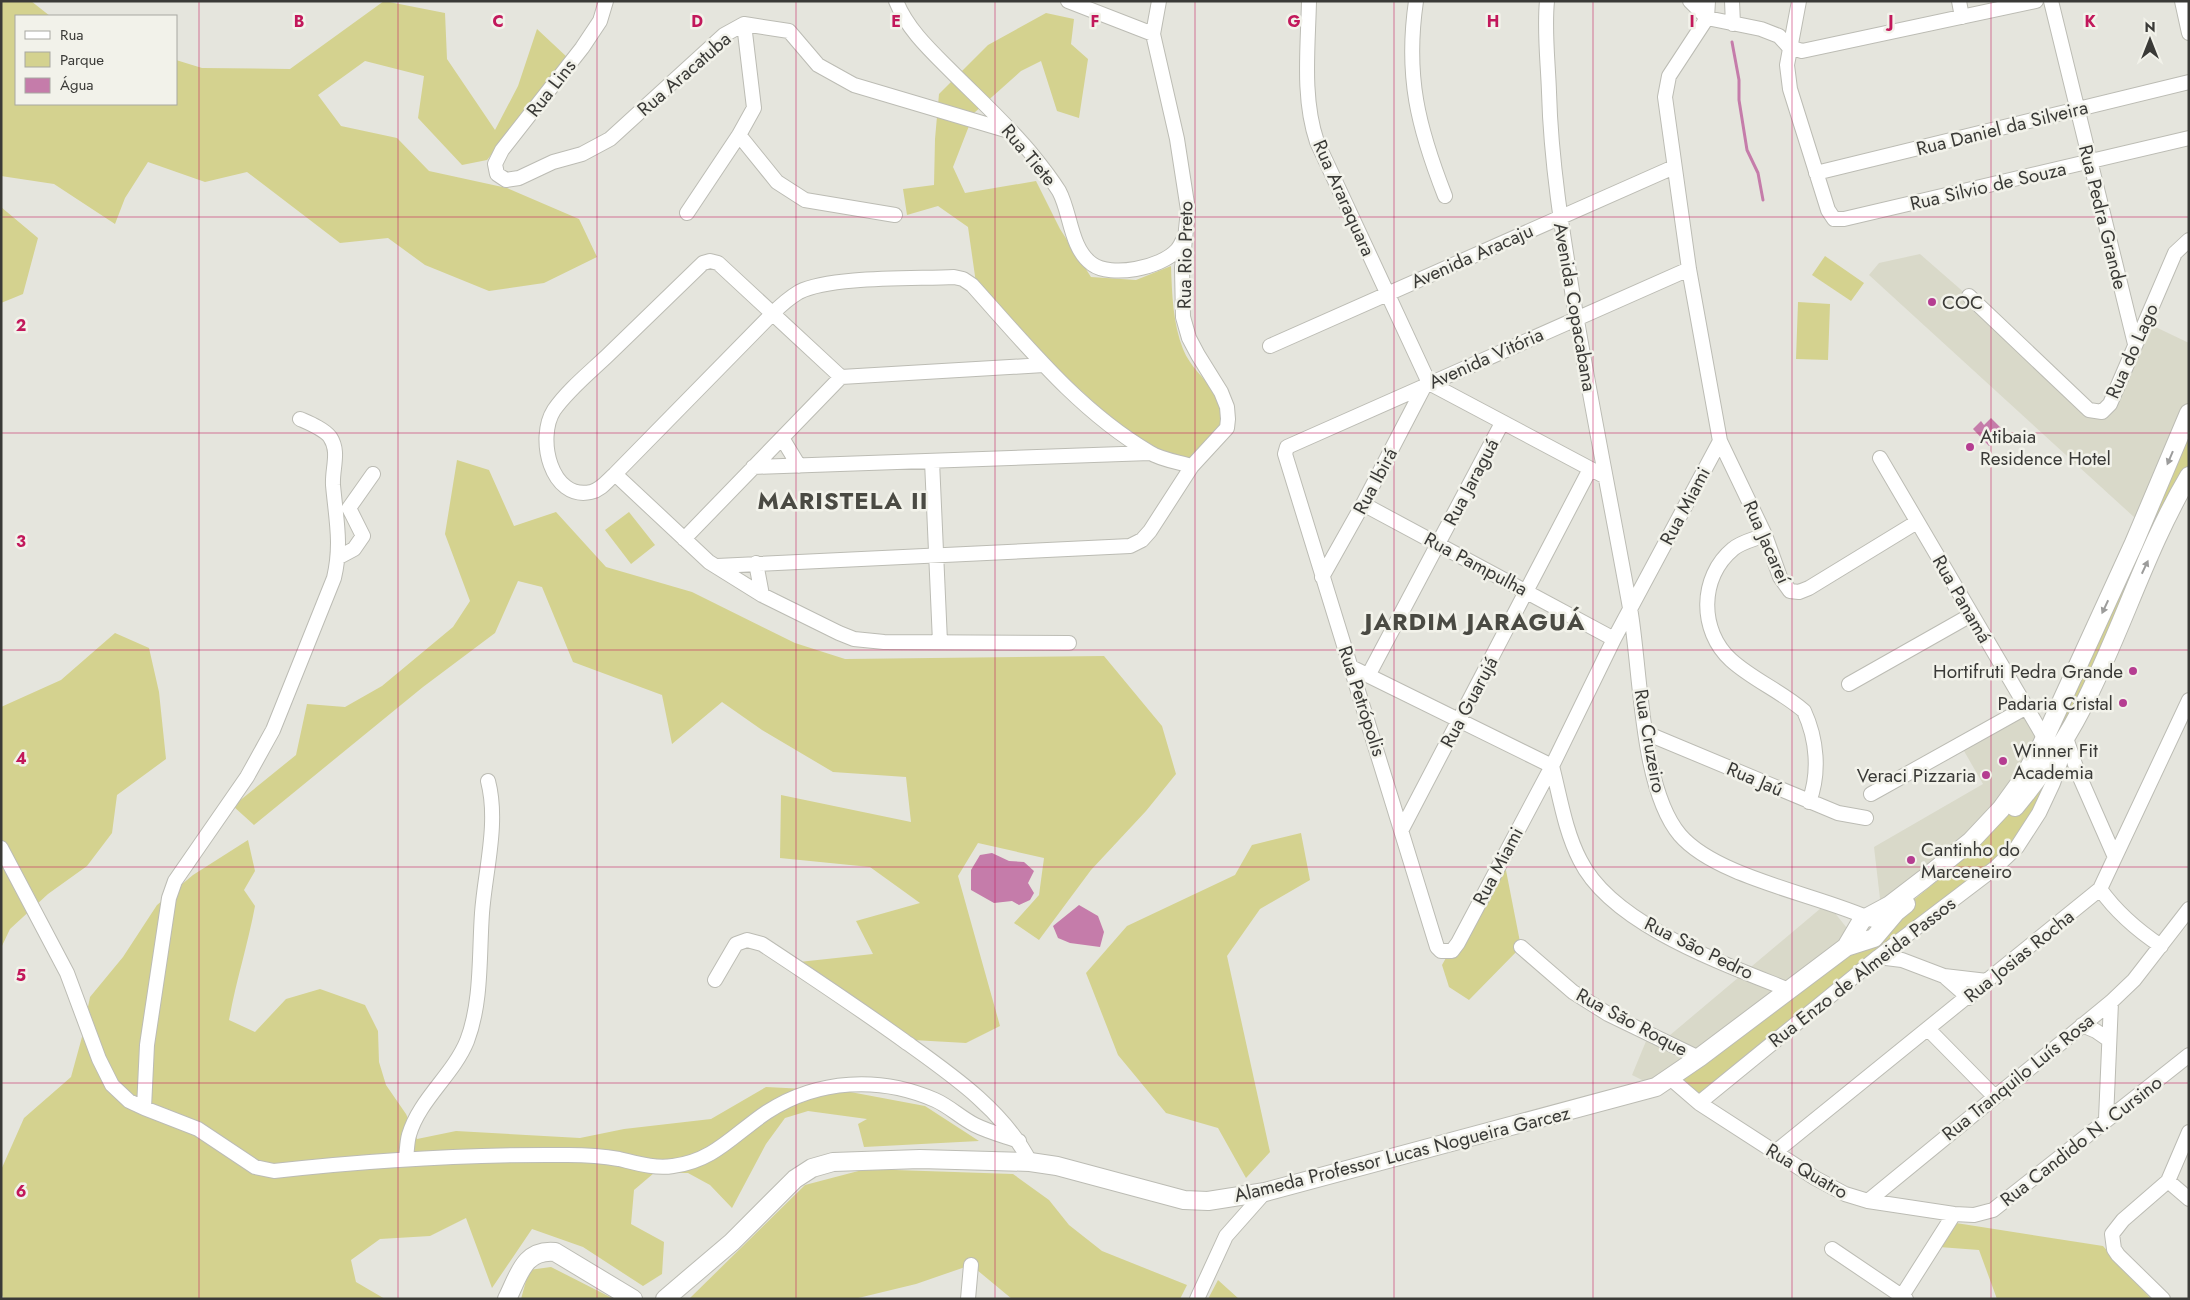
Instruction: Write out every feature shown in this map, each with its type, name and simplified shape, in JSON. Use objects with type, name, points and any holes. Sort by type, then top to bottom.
[{"type":"main road","name":"Alameda Professor Lucas Nogueira Garcez","points":[[1867,930],[1896,912],[1977,846],[2006,819],[2033,786],[2056,743],[2060,705],[2134,543],[2189,413]]},
{"type":"main road","name":"Alameda Professor Lucas Nogueira Garcez","points":[[666,1299],[732,1242],[795,1179],[812,1168],[833,1162],[920,1159],[1030,1162],[1057,1166],[1184,1200],[1208,1202],[1265,1192],[1650,1090],[1699,1058],[1846,947],[1867,930],[1897,900],[1971,841],[2001,809],[2022,780],[2056,743],[2082,708],[2189,476]]},
{"type":"main road","points":[[2091,637],[2091,647],[2094,653],[2105,657]]},
{"type":"main road","points":[[508,1299],[522,1267],[530,1257],[542,1251],[555,1252],[633,1299]]},
{"type":"street","name":"Rua Lins","points":[[497,174],[495,164],[502,150],[582,48],[600,22],[606,1]]},
{"type":"street","name":"Rua Tiete","points":[[896,1],[902,16],[928,48],[1034,157],[1059,192],[1074,236],[1081,251],[1091,263],[1106,270],[1126,271],[1162,260],[1176,251],[1185,237]]},
{"type":"street","points":[[1068,1],[1153,34]]},
{"type":"street","name":"Rua Rio Preto","points":[[717,566],[1130,546],[1142,540],[1150,531],[1192,466],[1227,428],[1227,408],[1221,392],[1193,347],[1184,317],[1182,268],[1188,210],[1185,185],[1153,34],[1159,1]]},
{"type":"street","name":"Rua Araraquara","points":[[1309,1],[1308,105],[1310,122],[1317,142],[1427,384]]},
{"type":"street","points":[[1416,1],[1413,22],[1414,98],[1422,134],[1445,196]]},
{"type":"street","name":"Avenida Copacabana","points":[[1547,1],[1550,144],[1560,218],[1604,476],[1630,610]]},
{"type":"street","points":[[1690,1],[1707,18],[1779,36],[1789,48],[1802,51],[2036,1]]},
{"type":"street","points":[[1708,1],[1707,18],[1669,76],[1665,97],[1689,269],[1720,441]]},
{"type":"street","points":[[1732,1],[1733,24]]},
{"type":"street","points":[[1799,1],[1787,65],[1790,89],[1816,173]]},
{"type":"street","points":[[1959,1],[1962,17]]},
{"type":"street","name":"Rua Pedra Grande","points":[[2051,1],[2076,110],[2135,344]]},
{"type":"street","points":[[2182,1],[2189,33]]},
{"type":"street","name":"Rua Aracatuba","points":[[497,174],[506,180],[519,178],[553,162],[582,154],[610,139],[724,35],[744,24],[789,31],[818,66],[854,85],[1009,131]]},
{"type":"street","points":[[687,213],[739,136],[754,108],[744,24]]},
{"type":"street","name":"Rua Daniel da Silveira","points":[[1816,173],[2189,82]]},
{"type":"street","points":[[739,136],[777,182],[805,200],[895,215]]},
{"type":"street","name":"Rua Silvio de Souza","points":[[1816,173],[1828,210],[1834,219],[1844,219],[2189,138]]},
{"type":"street","name":"Avenida Aracaju","points":[[1270,346],[1674,167]]},
{"type":"street","name":"Rua do Lago","points":[[1969,296],[2089,410],[2102,412],[2110,404],[2175,253],[2189,240]]},
{"type":"street","points":[[841,377],[772,314],[718,263],[710,261],[703,263],[563,399],[546,428],[545,445],[548,461],[556,475],[567,487],[579,493],[598,490],[615,474],[772,314],[786,300],[800,292],[817,285],[838,282],[958,278],[972,285],[1044,365],[1107,423],[1150,454]]},
{"type":"street","name":"Avenida Vitória","points":[[1285,450],[1427,384],[1689,269]]},
{"type":"street","points":[[684,539],[841,377],[1044,365]]},
{"type":"street","points":[[1427,384],[1604,476]]},
{"type":"street","name":"Rua Ibirá","points":[[1322,577],[1364,504],[1427,384]]},
{"type":"street","points":[[144,1108],[147,1045],[169,898],[174,882],[247,778],[273,730],[334,578],[339,558],[340,536],[333,484],[336,449],[329,435],[300,419]]},
{"type":"street","name":"Rua Jaraguá","points":[[1369,674],[1502,423]]},
{"type":"street","points":[[782,438],[799,466]]},
{"type":"street","name":"Rua Jacareí","points":[[1720,441],[1765,535],[1784,585],[1790,591],[1799,592],[1809,588],[1917,522]]},
{"type":"street","name":"Rua Miami","points":[[1441,951],[1452,951],[1458,943],[1552,766],[1614,639],[1720,441]]},
{"type":"street","name":"Rua Petrópolis","points":[[1285,450],[1322,577],[1402,829],[1437,947],[1441,951]]},
{"type":"street","points":[[753,467],[1150,454],[1192,466]]},
{"type":"street","name":"Rua Panamá","points":[[1880,458],[2025,708],[2056,743],[2078,773],[2114,855]]},
{"type":"street","points":[[932,461],[940,642]]},
{"type":"street","name":"Rua Guarujá","points":[[1402,829],[1590,469]]},
{"type":"street","points":[[339,558],[354,549],[362,536],[349,508],[374,474]]},
{"type":"street","points":[[615,474],[703,558],[762,594],[854,639],[884,642],[1069,643]]},
{"type":"street","name":"Rua Pampulha","points":[[1364,504],[1614,639]]},
{"type":"street","points":[[1765,535],[1734,548],[1718,565],[1708,589],[1708,620],[1718,645],[1730,660],[1804,711],[1810,723],[1817,768],[1816,784],[1809,802]]},
{"type":"street","points":[[756,563],[762,594]]},
{"type":"street","name":"Rua Cruzeiro","points":[[1630,610],[1653,776],[1662,805],[1679,834],[1701,854],[1728,867],[1845,909],[1867,930]]},
{"type":"street","points":[[1850,684],[1971,615]]},
{"type":"street","points":[[1351,667],[1369,674],[1552,766]]},
{"type":"street","name":"Rua Josias Rocha","points":[[1774,1153],[1969,998],[1987,981],[2100,889],[2114,855],[2189,700]]},
{"type":"street","points":[[1871,794],[2025,708]]},
{"type":"street","name":"Rua Jaú","points":[[1646,733],[1809,802],[1838,813],[1866,818]]},
{"type":"street","name":"Rua Enzo de Almeida Passos","points":[[1699,1103],[1878,957],[1995,868],[2017,847],[2039,813],[2058,770],[2060,763],[2056,743]]},
{"type":"street","name":"Rua São Pedro","points":[[1552,766],[1568,829],[1580,861],[1598,887],[1659,934],[1789,990]]},
{"type":"street","points":[[2058,770],[2078,773]]},
{"type":"street","points":[[406,1158],[409,1135],[423,1108],[452,1068],[467,1041],[478,996],[482,912],[491,821],[492,794],[488,781]]},
{"type":"street","points":[[2033,786],[2039,813]]},
{"type":"street","points":[[1,848],[67,973],[99,1059],[112,1085],[129,1101],[198,1129],[256,1167],[274,1171],[406,1158],[582,1155],[671,1166],[698,1161],[721,1149],[744,1127],[798,1095],[827,1087],[863,1083],[901,1088],[937,1101],[975,1126],[1019,1141]]},
{"type":"street","points":[[2100,889],[2139,932],[2162,946]]},
{"type":"street","name":"Rua Tranquilo Luís Rosa","points":[[1868,1201],[2111,1002],[2134,980],[2189,909]]},
{"type":"street","points":[[715,980],[736,944],[747,940],[762,944],[945,1070],[982,1103],[1019,1141],[1030,1162]]},
{"type":"street","points":[[1898,942],[1897,950],[1902,960]]},
{"type":"street","name":"Rua São Roque","points":[[1520,947],[1574,992],[1608,1014],[1699,1058]]},
{"type":"street","points":[[1878,957],[1902,960],[1944,976],[1987,981]]},
{"type":"street","points":[[1944,976],[1969,998]]},
{"type":"street","points":[[2106,1119],[2111,1002]]},
{"type":"street","points":[[2082,1025],[2096,1031],[2109,1040]]},
{"type":"street","points":[[1928,1029],[1994,1096]]},
{"type":"street","name":"Rua Candido N. Cursino","points":[[1993,1210],[2189,1055]]},
{"type":"street","name":"Rua Candido N. Cursino","points":[[2169,1072],[2189,1066]]},
{"type":"street","name":"Rua Quatro","points":[[1670,1078],[1699,1103],[1774,1153],[1845,1194],[1868,1201],[1954,1214],[1974,1215],[1993,1210]]},
{"type":"street","points":[[2163,1299],[2118,1255],[2114,1249],[2112,1234],[2123,1220],[2168,1181],[2189,1132]]},
{"type":"street","points":[[2168,1181],[2189,1199]]},
{"type":"street","points":[[1198,1299],[1226,1236],[1265,1192]]},
{"type":"street","points":[[1832,1249],[1903,1298],[1954,1214]]},
{"type":"street","points":[[968,1299],[971,1265]]},
{"type":"shaded area","points":[[1920,254],[2101,412],[2145,322],[2189,343],[2189,433],[2146,528],[1869,275],[1879,263]]},
{"type":"shaded area","points":[[2025,708],[2049,750],[2029,786],[2006,817],[1975,847],[1930,886],[1882,916],[1874,847],[1983,784],[1960,744]]},
{"type":"shaded area","points":[[1827,903],[1854,937],[1656,1087],[1632,1075],[1649,1034],[1663,1041]]},
{"type":"green space","points":[[1,1],[31,1],[49,15],[15,15],[15,105],[178,105],[178,61],[202,68],[290,69],[384,1],[445,13],[447,59],[495,130],[518,86],[537,29],[568,58],[487,160],[462,165],[418,118],[424,76],[365,61],[318,95],[341,126],[397,138],[429,171],[507,188],[579,219],[597,257],[544,283],[489,291],[425,265],[388,238],[340,243],[247,172],[205,182],[148,162],[125,198],[115,224],[54,184],[1,176]]},
{"type":"green space","points":[[1046,13],[1074,19],[1071,44],[1088,59],[1079,118],[1057,111],[1041,61],[1021,71],[974,113],[953,167],[965,193],[1036,181],[1060,229],[1091,277],[1136,280],[1171,266],[1175,319],[1183,349],[1215,393],[1220,409],[1221,426],[1191,460],[1154,449],[1111,418],[1050,362],[976,283],[968,227],[938,206],[907,215],[903,189],[934,185],[935,139],[939,94],[988,45]]},
{"type":"green space","points":[[1,207],[38,238],[23,294],[1,303]]},
{"type":"green space","points":[[1825,256],[1864,283],[1851,301],[1812,275]]},
{"type":"green space","points":[[1798,302],[1830,304],[1828,360],[1796,359]]},
{"type":"green space","points":[[2189,433],[2189,481],[2017,846],[1698,1100],[1673,1079],[1917,897],[1988,834],[2029,786]]},
{"type":"green space","points":[[457,460],[489,470],[514,526],[556,512],[606,567],[692,592],[795,643],[845,659],[1104,656],[1162,726],[1176,774],[1146,811],[1091,870],[1039,940],[1014,923],[1039,895],[1044,858],[978,843],[958,876],[1000,1026],[966,1043],[913,1040],[799,962],[873,954],[856,921],[920,903],[870,867],[780,858],[781,795],[911,822],[906,777],[833,772],[762,730],[722,702],[672,744],[662,695],[573,662],[542,587],[518,581],[495,633],[423,687],[254,825],[233,806],[296,755],[307,704],[345,707],[382,686],[453,627],[470,601],[445,534]]},
{"type":"green space","points":[[629,512],[655,545],[631,564],[605,530]]},
{"type":"green space","points":[[115,633],[149,648],[159,692],[166,759],[117,795],[112,833],[87,866],[48,894],[10,929],[1,948],[1,707],[61,680]]},
{"type":"green space","points":[[1301,833],[1310,880],[1260,909],[1227,956],[1270,1152],[1246,1178],[1218,1128],[1166,1113],[1118,1055],[1086,973],[1127,926],[1235,875],[1252,845]]},
{"type":"green space","points":[[248,840],[255,871],[244,890],[255,906],[229,1020],[255,1032],[286,999],[320,989],[365,1005],[378,1031],[379,1062],[386,1085],[406,1114],[417,1139],[456,1131],[580,1138],[624,1129],[711,1119],[766,1087],[845,1091],[925,1106],[979,1141],[864,1147],[858,1124],[867,1119],[808,1111],[785,1118],[766,1144],[732,1208],[710,1185],[688,1173],[654,1173],[634,1190],[631,1224],[664,1242],[662,1274],[643,1286],[583,1247],[532,1229],[492,1288],[466,1218],[430,1236],[380,1239],[351,1260],[356,1282],[385,1299],[4,1299],[1,1293],[1,1170],[24,1118],[71,1077],[90,997],[123,957],[157,905],[193,875]]},
{"type":"green space","points":[[1503,855],[1521,947],[1469,1000],[1449,987],[1442,965]]},
{"type":"green space","points":[[866,1169],[1013,1174],[1049,1200],[1069,1225],[1102,1251],[1187,1285],[1180,1299],[1012,1299],[971,1265],[916,1284],[854,1299],[689,1299],[805,1185]]},
{"type":"green space","points":[[1956,1223],[2103,1246],[2151,1299],[1997,1299],[1979,1250],[1939,1247]]},
{"type":"green space","points":[[551,1267],[614,1299],[521,1299],[529,1270]]},
{"type":"green space","points":[[1218,1280],[1239,1299],[1208,1299]]},
{"type":"water","points":[[1991,418],[2005,432],[1989,446],[1973,429],[1981,421],[1984,425]]},
{"type":"water","points":[[992,853],[1009,861],[1024,862],[1034,871],[1028,883],[1034,893],[1030,900],[1019,905],[1012,901],[994,903],[971,890],[971,870],[980,855]]},
{"type":"water","points":[[1079,905],[1098,916],[1104,932],[1100,947],[1070,943],[1058,938],[1053,926]]},
{"type":"waterway","points":[[1732,42],[1739,80],[1739,100],[1747,150],[1758,173],[1763,200]]},
{"type":"place","name":"COC","points":[[1932,302]]},
{"type":"place","name":"Atibaia Residence Hotel","points":[[1970,447]]},
{"type":"place","name":"Hortifruti Pedra Grande","points":[[2133,671]]},
{"type":"place","name":"Padaria Cristal","points":[[2123,703]]},
{"type":"place","name":"Winner Fit Academia","points":[[2003,761]]},
{"type":"place","name":"Veraci Pizzaria","points":[[1986,775]]},
{"type":"place","name":"Cantinho do Marceneiro","points":[[1911,860]]},
{"type":"district","name":"MARISTELA II","points":[[843,500]]},
{"type":"district","name":"JARDIM JARAGUÁ","points":[[1475,621]]}]
